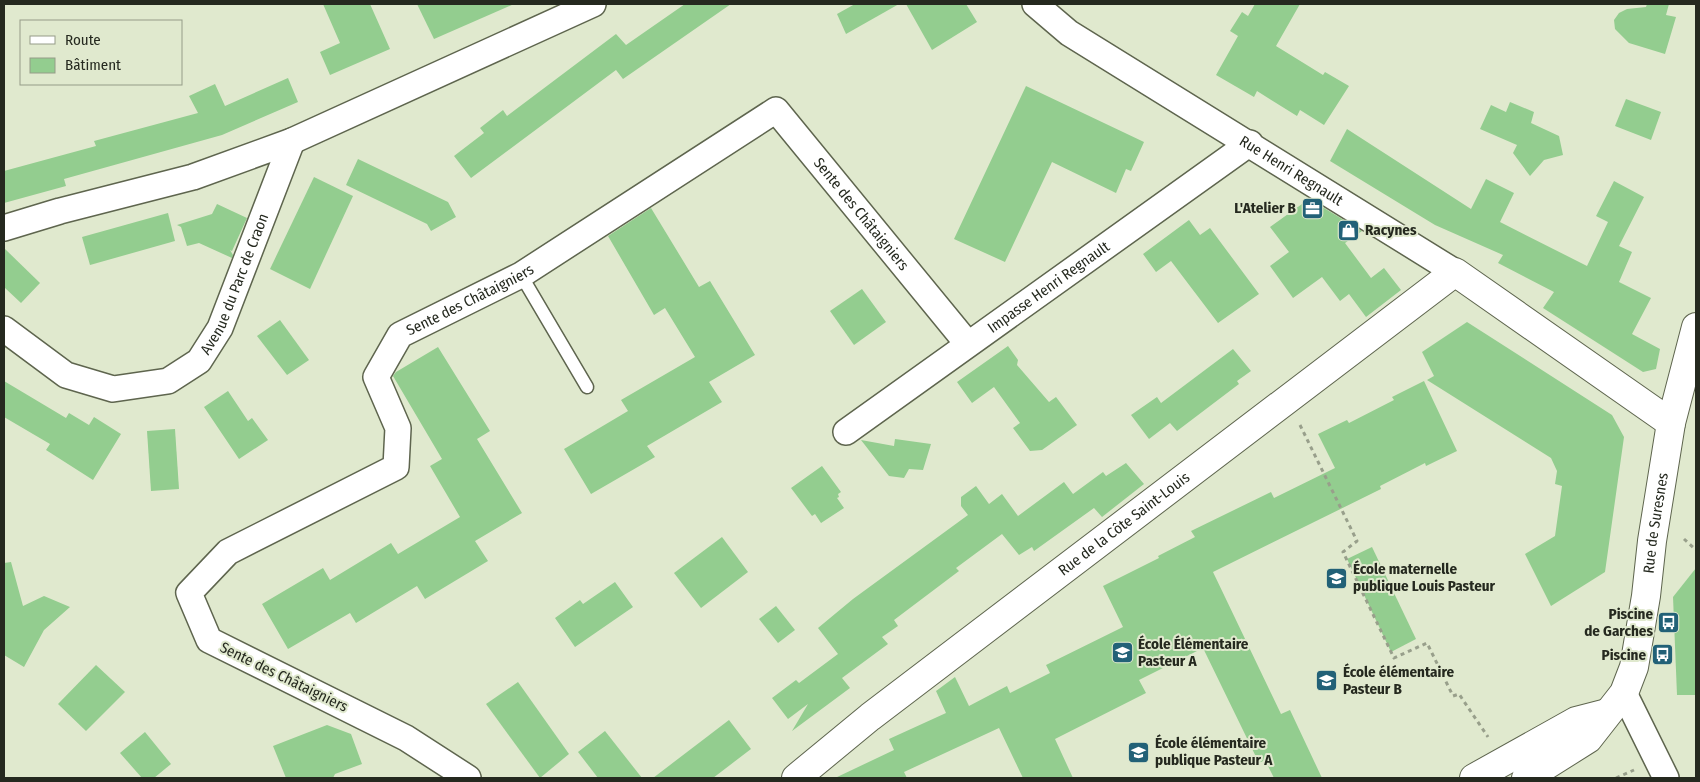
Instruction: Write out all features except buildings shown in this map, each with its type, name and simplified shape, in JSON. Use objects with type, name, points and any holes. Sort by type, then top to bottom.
[{"type":"street","points":[[4,228],[60,211],[193,177],[292,142],[593,4]]},
{"type":"street","name":"Rue Henri Regnault","points":[[1034,4],[1069,32],[1455,272],[1671,423]]},
{"type":"street","name":"Sente des Châtaigniers","points":[[468,778],[406,738],[209,640],[189,593],[228,552],[396,467],[398,428],[376,376],[400,335],[521,275],[776,110],[967,344]]},
{"type":"street","name":"Avenue du Parc de Craon","points":[[4,329],[66,375],[113,389],[168,381],[199,361],[220,328],[292,142]]},
{"type":"street","name":"Impasse Henri Regnault","points":[[846,432],[1250,143]]},
{"type":"street","name":"Rue de la Côte Saint-Louis","points":[[796,778],[870,716],[1455,272]]},
{"type":"street","name":"Rue de Suresnes","points":[[1526,778],[1588,739],[1616,703],[1634,666],[1671,423],[1696,327]]},
{"type":"street","points":[[1474,778],[1576,721],[1616,703],[1666,778]]},
{"type":"lane","points":[[521,275],[587,387]]},
{"type":"path","points":[[1288,400],[1357,542],[1343,552],[1394,658],[1427,643],[1453,696],[1459,694],[1491,741]]},
{"type":"path","points":[[1684,539],[1696,550]]},
{"type":"place","name":"L'Atelier B","points":[[1312,208]]},
{"type":"place","name":"Racynes","points":[[1349,230]]},
{"type":"place","name":"École maternelle publique Louis Pasteur","points":[[1337,578]]},
{"type":"place","name":"Piscine de Garches","points":[[1669,623]]},
{"type":"place","name":"École Élémentaire Pasteur A","points":[[1122,653]]},
{"type":"place","name":"Piscine","points":[[1662,655]]},
{"type":"place","name":"École élémentaire Pasteur B","points":[[1327,681]]},
{"type":"place","name":"École élémentaire publique Pasteur A","points":[[1139,752]]}]
